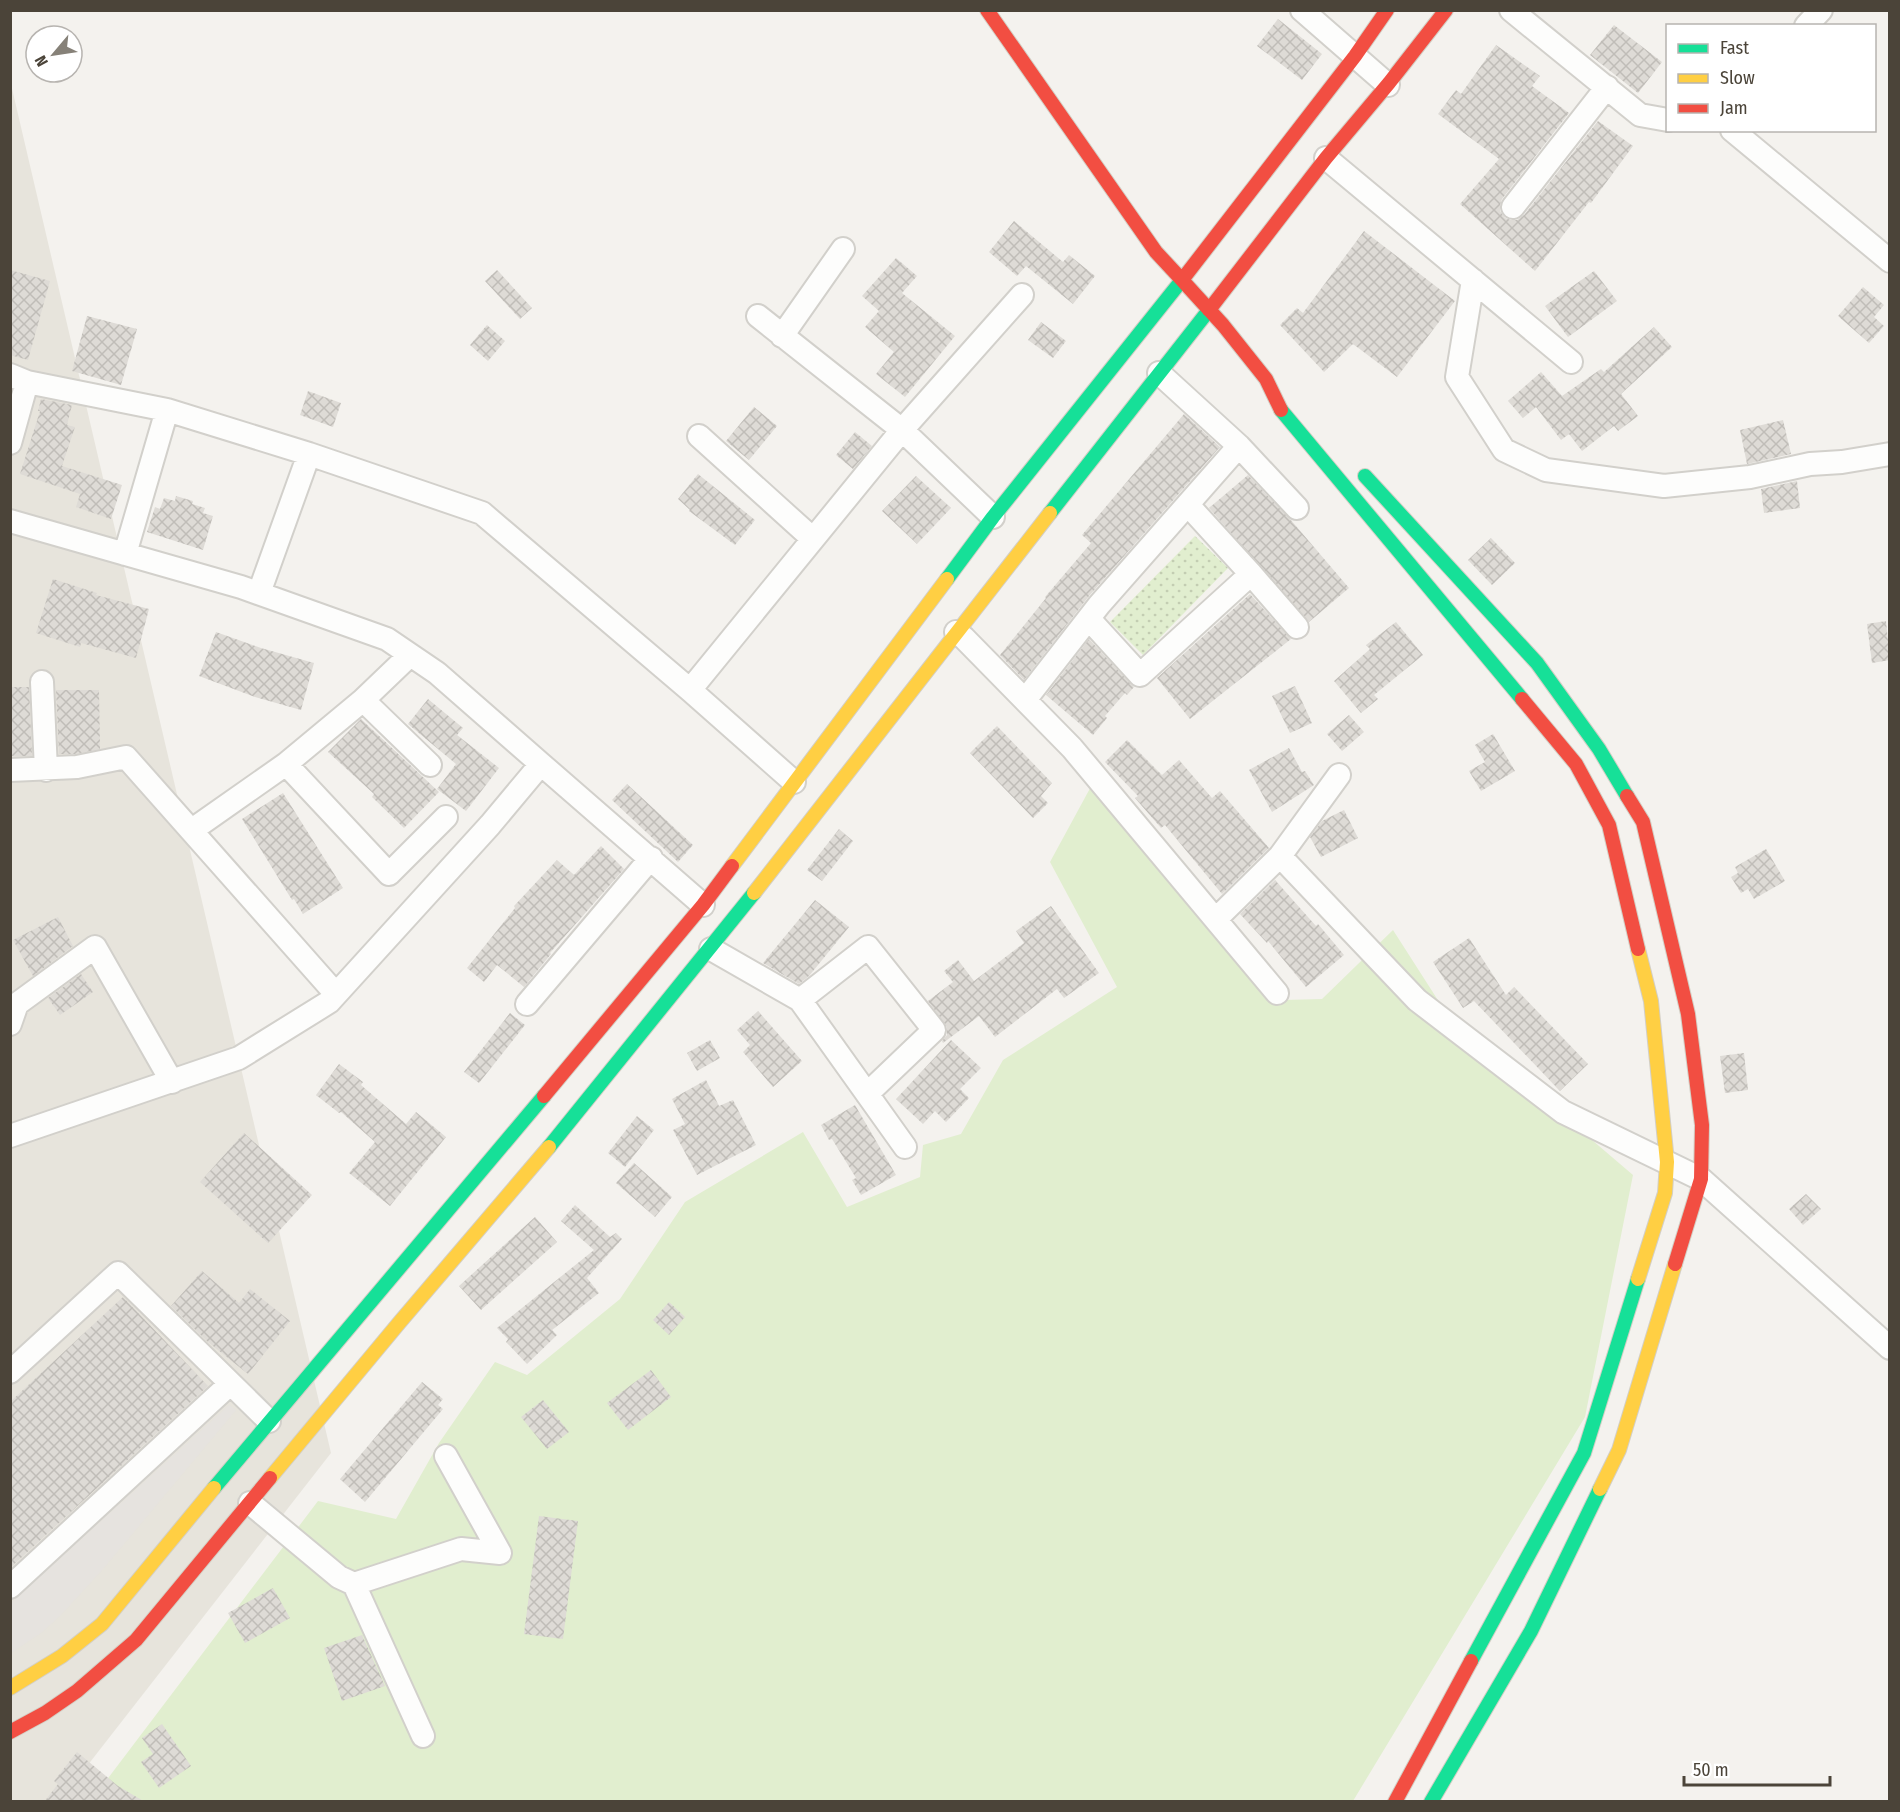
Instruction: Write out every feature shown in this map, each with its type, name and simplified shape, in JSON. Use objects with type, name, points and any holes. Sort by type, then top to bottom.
[{"type":"main road","points":[[987,10],[1156,252],[1209,310],[1266,379],[1278,406],[1576,764],[1609,825],[1652,1001],[1667,1162],[1665,1193],[1584,1454],[1395,1802]]},
{"type":"main road","points":[[10,1732],[74,1694],[110,1666],[136,1640],[581,1109],[658,1010],[711,949],[716,916],[794,783],[993,517],[1182,280],[1355,56],[1387,10]]},
{"type":"main road","points":[[10,1688],[62,1656],[102,1624],[269,1421],[572,1064],[716,916],[956,632],[1326,158],[1445,12]]},
{"type":"main road","points":[[1266,379],[1283,388]]},
{"type":"main road","points":[[1352,462],[1537,663],[1599,749],[1643,822],[1688,1014],[1702,1125],[1701,1179],[1619,1450],[1532,1631],[1431,1802]]},
{"type":"street","points":[[1302,10],[1388,84]]},
{"type":"street","points":[[1511,10],[1640,115],[1666,120]]},
{"type":"street","points":[[1808,24],[1821,10]]},
{"type":"street","points":[[1513,207],[1607,87]]},
{"type":"street","points":[[1734,132],[1890,261]]},
{"type":"street","points":[[1326,158],[1570,362]]},
{"type":"street","points":[[782,336],[843,249]]},
{"type":"street","points":[[1473,280],[1457,377],[1504,450],[1546,470],[1664,486],[1750,477],[1810,464],[1842,462],[1890,454]]},
{"type":"street","points":[[690,690],[902,430],[1022,295]]},
{"type":"street","points":[[758,316],[902,430],[993,517]]},
{"type":"street","points":[[1159,373],[1239,446],[1297,508]]},
{"type":"street","points":[[10,443],[19,379],[167,410],[309,454],[482,513],[690,690],[794,783]]},
{"type":"street","points":[[126,554],[167,410]]},
{"type":"street","points":[[699,436],[813,539]]},
{"type":"street","points":[[1025,700],[1089,619],[1239,446]]},
{"type":"street","points":[[259,593],[309,454]]},
{"type":"street","points":[[1188,505],[1298,627]]},
{"type":"street","points":[[10,521],[259,593],[387,639],[437,674],[716,916]]},
{"type":"street","points":[[1089,619],[1140,675],[1251,574]]},
{"type":"street","points":[[956,632],[1072,748],[1277,993]]},
{"type":"street","points":[[192,830],[286,764],[363,700],[410,655]]},
{"type":"street","points":[[42,682],[46,770]]},
{"type":"street","points":[[363,700],[430,765]]},
{"type":"street","points":[[10,770],[76,767],[126,757],[336,994]]},
{"type":"street","points":[[286,764],[389,874],[446,817]]},
{"type":"street","points":[[10,1136],[239,1058],[329,1002],[490,825],[541,764]]},
{"type":"street","points":[[1216,920],[1280,856],[1339,774]]},
{"type":"street","points":[[1280,856],[1417,1000],[1563,1112],[1701,1179],[1890,1348]]},
{"type":"street","points":[[527,1004],[651,858]]},
{"type":"street","points":[[10,1024],[17,1004],[95,946],[172,1082]]},
{"type":"street","points":[[800,1000],[868,947],[934,1030],[867,1094]]},
{"type":"street","points":[[711,949],[800,1000],[905,1147]]},
{"type":"street","points":[[10,1372],[118,1273],[269,1421]]},
{"type":"street","points":[[10,1587],[230,1384]]},
{"type":"street","points":[[354,1584],[461,1549],[500,1553],[446,1456]]},
{"type":"street","points":[[250,1503],[339,1577],[354,1584],[423,1736]]},
{"type":"shaded area","points":[[10,80],[331,1453],[59,1802],[10,1801]]},
{"type":"shaded area","points":[[229,1405],[236,1410],[103,1569],[60,1616],[41,1633],[11,1653],[11,1603]]},
{"type":"green space","points":[[1195,536],[1228,568],[1143,655],[1110,622]]},
{"type":"green space","points":[[1094,781],[1283,1000],[1322,999],[1393,930],[1450,1019],[1633,1175],[1585,1417],[1353,1801],[90,1802],[318,1501],[396,1519],[439,1443],[495,1362],[527,1375],[620,1299],[685,1202],[803,1132],[847,1207],[920,1177],[923,1145],[961,1134],[1003,1060],[1117,987],[1050,862]]},
{"type":"building","points":[[1278,19],[1322,54],[1302,80],[1257,46]]},
{"type":"building","points":[[1614,25],[1662,62],[1638,93],[1590,55]]},
{"type":"building","points":[[1496,45],[1540,76],[1532,86],[1569,113],[1502,199],[1500,211],[1505,218],[1517,220],[1524,215],[1598,121],[1633,146],[1591,203],[1589,202],[1535,271],[1460,204],[1499,159],[1438,114],[1456,90],[1461,94]]},
{"type":"building","points":[[1014,221],[1063,262],[1069,255],[1095,276],[1073,304],[1026,266],[1017,276],[989,252]]},
{"type":"building","points":[[1364,231],[1455,301],[1397,377],[1353,344],[1324,372],[1280,325],[1297,308],[1303,313]]},
{"type":"building","points":[[896,258],[917,276],[902,293],[955,336],[905,397],[876,374],[894,352],[865,327],[879,311],[862,296]]},
{"type":"building","points":[[10,270],[50,281],[28,360],[10,355]]},
{"type":"building","points":[[497,270],[532,308],[520,319],[485,281]]},
{"type":"building","points":[[1594,271],[1617,301],[1568,337],[1545,306]]},
{"type":"building","points":[[1863,287],[1884,305],[1874,317],[1884,326],[1869,343],[1838,316]]},
{"type":"building","points":[[87,316],[137,329],[121,385],[72,371]]},
{"type":"building","points":[[1041,322],[1066,341],[1053,358],[1028,340]]},
{"type":"building","points":[[487,325],[505,341],[488,361],[470,345]]},
{"type":"building","points":[[1654,327],[1672,347],[1621,394],[1638,416],[1618,431],[1614,426],[1582,451],[1569,434],[1561,440],[1536,407],[1523,418],[1508,401],[1541,372],[1562,396],[1601,369],[1604,372]]},
{"type":"building","points":[[308,391],[341,403],[333,427],[300,415]]},
{"type":"building","points":[[41,399],[72,405],[67,425],[75,427],[62,466],[122,485],[111,519],[76,507],[80,494],[20,474],[40,411],[38,411]]},
{"type":"building","points":[[754,407],[777,426],[749,460],[726,441]]},
{"type":"building","points":[[1184,414],[1220,447],[1089,596],[1024,680],[1000,655],[1091,543],[1082,535]]},
{"type":"building","points":[[1783,420],[1791,454],[1747,464],[1740,430]]},
{"type":"building","points":[[855,432],[872,446],[853,469],[836,455]]},
{"type":"building","points":[[698,474],[755,520],[735,545],[689,511],[678,499]]},
{"type":"building","points":[[1248,475],[1290,519],[1349,588],[1309,622],[1209,508]]},
{"type":"building","points":[[916,476],[951,508],[917,544],[882,511]]},
{"type":"building","points":[[1797,481],[1800,508],[1764,513],[1761,489]]},
{"type":"building","points":[[176,496],[193,501],[192,504],[205,508],[203,513],[213,516],[203,550],[147,532],[155,507],[160,509],[164,498],[175,501]]},
{"type":"building","points":[[1491,538],[1515,563],[1492,585],[1468,560]]},
{"type":"building","points":[[53,579],[97,593],[96,595],[149,609],[136,658],[81,643],[80,647],[36,633]]},
{"type":"building","points":[[1250,594],[1291,639],[1190,719],[1157,678]]},
{"type":"building","points":[[1886,621],[1890,660],[1872,663],[1867,624]]},
{"type":"building","points":[[1396,622],[1423,655],[1374,695],[1378,699],[1361,713],[1334,681],[1370,649],[1366,645]]},
{"type":"building","points":[[216,632],[314,663],[301,710],[255,697],[199,676]]},
{"type":"building","points":[[1089,639],[1134,687],[1127,695],[1125,693],[1105,716],[1107,718],[1093,735],[1046,695]]},
{"type":"building","points":[[1295,686],[1312,723],[1290,733],[1272,696]]},
{"type":"building","points":[[10,687],[29,687],[32,756],[10,756]]},
{"type":"building","points":[[56,690],[99,690],[100,749],[75,754],[59,754]]},
{"type":"building","points":[[428,699],[463,728],[457,735],[499,768],[466,811],[437,789],[456,764],[408,724]]},
{"type":"building","points":[[1349,715],[1364,732],[1342,751],[1327,734]]},
{"type":"building","points":[[361,719],[439,792],[404,828],[372,797],[374,794],[328,752]]},
{"type":"building","points":[[997,726],[1052,783],[1041,796],[1048,803],[1033,818],[970,753]]},
{"type":"building","points":[[1493,734],[1515,771],[1481,791],[1469,771],[1485,762],[1475,745]]},
{"type":"building","points":[[1127,740],[1162,775],[1179,760],[1212,798],[1220,791],[1269,848],[1222,894],[1165,825],[1161,828],[1135,798],[1138,796],[1105,762]]},
{"type":"building","points":[[1289,748],[1302,772],[1305,771],[1314,785],[1272,812],[1249,770]]},
{"type":"building","points":[[627,784],[693,845],[678,862],[612,800]]},
{"type":"building","points":[[283,793],[343,888],[303,914],[242,819]]},
{"type":"building","points":[[1344,810],[1358,838],[1321,857],[1310,837],[1322,821]]},
{"type":"building","points":[[839,829],[853,841],[822,881],[807,870]]},
{"type":"building","points":[[601,846],[624,869],[550,953],[524,987],[497,965],[484,982],[467,968],[515,908],[514,906],[557,860],[574,875]]},
{"type":"building","points":[[1766,849],[1785,881],[1754,899],[1748,889],[1741,893],[1731,877],[1738,873],[1735,867]]},
{"type":"building","points":[[1275,880],[1316,926],[1318,924],[1344,955],[1306,987],[1268,941],[1267,943],[1240,914]]},
{"type":"building","points":[[815,900],[849,927],[809,976],[799,984],[763,963]]},
{"type":"building","points":[[1051,906],[1099,973],[1064,998],[1057,989],[995,1037],[979,1016],[943,1043],[947,1035],[947,1027],[928,1001],[953,982],[944,971],[958,960],[974,981],[1024,943],[1016,931]]},
{"type":"building","points":[[58,917],[73,946],[33,976],[13,940]]},
{"type":"building","points":[[1469,938],[1506,995],[1514,987],[1588,1064],[1560,1091],[1474,1001],[1463,1008],[1433,962]]},
{"type":"building","points":[[81,974],[93,992],[60,1015],[48,998]]},
{"type":"building","points":[[758,1011],[802,1061],[773,1087],[743,1052],[750,1045],[737,1030]]},
{"type":"building","points":[[510,1013],[525,1025],[479,1083],[464,1072]]},
{"type":"building","points":[[710,1040],[720,1058],[697,1071],[687,1053]]},
{"type":"building","points":[[951,1040],[981,1068],[960,1089],[969,1098],[946,1122],[935,1111],[923,1124],[896,1099]]},
{"type":"building","points":[[1744,1053],[1748,1090],[1725,1093],[1720,1056]]},
{"type":"building","points":[[339,1064],[363,1082],[361,1085],[406,1124],[416,1112],[446,1137],[390,1206],[349,1173],[375,1142],[341,1112],[339,1113],[316,1095]]},
{"type":"building","points":[[706,1080],[719,1106],[733,1100],[756,1145],[697,1175],[673,1130],[685,1124],[672,1099]]},
{"type":"building","points":[[855,1105],[896,1175],[861,1195],[852,1180],[856,1178],[821,1125]]},
{"type":"building","points":[[637,1116],[654,1130],[625,1167],[608,1153]]},
{"type":"building","points":[[244,1133],[312,1195],[268,1243],[200,1182]]},
{"type":"building","points":[[634,1163],[672,1197],[655,1217],[616,1183]]},
{"type":"building","points":[[1806,1194],[1821,1209],[1803,1225],[1789,1209]]},
{"type":"building","points":[[575,1205],[610,1237],[616,1233],[622,1239],[587,1278],[599,1293],[552,1330],[557,1335],[527,1364],[506,1342],[508,1339],[497,1328],[594,1250],[561,1221]]},
{"type":"building","points":[[535,1217],[557,1242],[481,1310],[459,1286]]},
{"type":"building","points":[[202,1271],[239,1303],[250,1289],[290,1321],[248,1374],[208,1342],[171,1306]]},
{"type":"building","points":[[123,1297],[208,1386],[10,1568],[10,1402]]},
{"type":"building","points":[[669,1302],[685,1317],[669,1335],[653,1320]]},
{"type":"building","points":[[651,1370],[671,1397],[628,1430],[607,1403]]},
{"type":"building","points":[[422,1382],[443,1399],[438,1405],[443,1409],[365,1502],[340,1479]]},
{"type":"building","points":[[543,1400],[569,1432],[547,1449],[521,1417]]},
{"type":"building","points":[[539,1516],[578,1521],[563,1639],[524,1634]]},
{"type":"building","points":[[273,1588],[290,1618],[245,1643],[228,1613]]},
{"type":"building","points":[[362,1635],[385,1686],[342,1701],[324,1648]]},
{"type":"building","points":[[162,1724],[191,1766],[159,1788],[141,1762],[153,1754],[142,1738]]},
{"type":"building","points":[[77,1752],[118,1786],[145,1802],[44,1802],[58,1784],[54,1781]]},
{"type":"traffic: fast","points":[[947,579],[993,517],[1182,280]]},
{"type":"traffic: fast","points":[[1050,513],[1209,310]]},
{"type":"traffic: fast","points":[[1281,410],[1522,699]]},
{"type":"traffic: fast","points":[[1365,476],[1537,663],[1599,749],[1627,796]]},
{"type":"traffic: fast","points":[[549,1147],[754,893]]},
{"type":"traffic: fast","points":[[214,1488],[544,1096]]},
{"type":"traffic: fast","points":[[1471,1661],[1584,1453],[1638,1279]]},
{"type":"traffic: fast","points":[[1431,1802],[1531,1631],[1600,1489]]},
{"type":"traffic: slow","points":[[754,893],[1050,513]]},
{"type":"traffic: slow","points":[[732,866],[947,579]]},
{"type":"traffic: slow","points":[[1638,949],[1651,1001],[1667,1162],[1665,1193],[1638,1279]]},
{"type":"traffic: slow","points":[[270,1478],[549,1147]]},
{"type":"traffic: slow","points":[[1600,1489],[1619,1450],[1675,1264]]},
{"type":"traffic: slow","points":[[10,1688],[62,1656],[102,1624],[214,1488]]},
{"type":"traffic: jam","points":[[987,10],[1156,252],[1182,280]]},
{"type":"traffic: jam","points":[[1281,410],[1266,379],[1223,325],[1182,280],[1355,56],[1387,10]]},
{"type":"traffic: jam","points":[[1209,310],[1326,158],[1446,10]]},
{"type":"traffic: jam","points":[[1522,699],[1576,764],[1609,825],[1638,949]]},
{"type":"traffic: jam","points":[[1627,796],[1643,822],[1688,1014],[1702,1125],[1701,1179],[1675,1264]]},
{"type":"traffic: jam","points":[[544,1096],[703,905],[732,866]]},
{"type":"traffic: jam","points":[[10,1732],[45,1713],[77,1691],[136,1640],[270,1478]]},
{"type":"traffic: jam","points":[[1395,1802],[1471,1661]]}]
